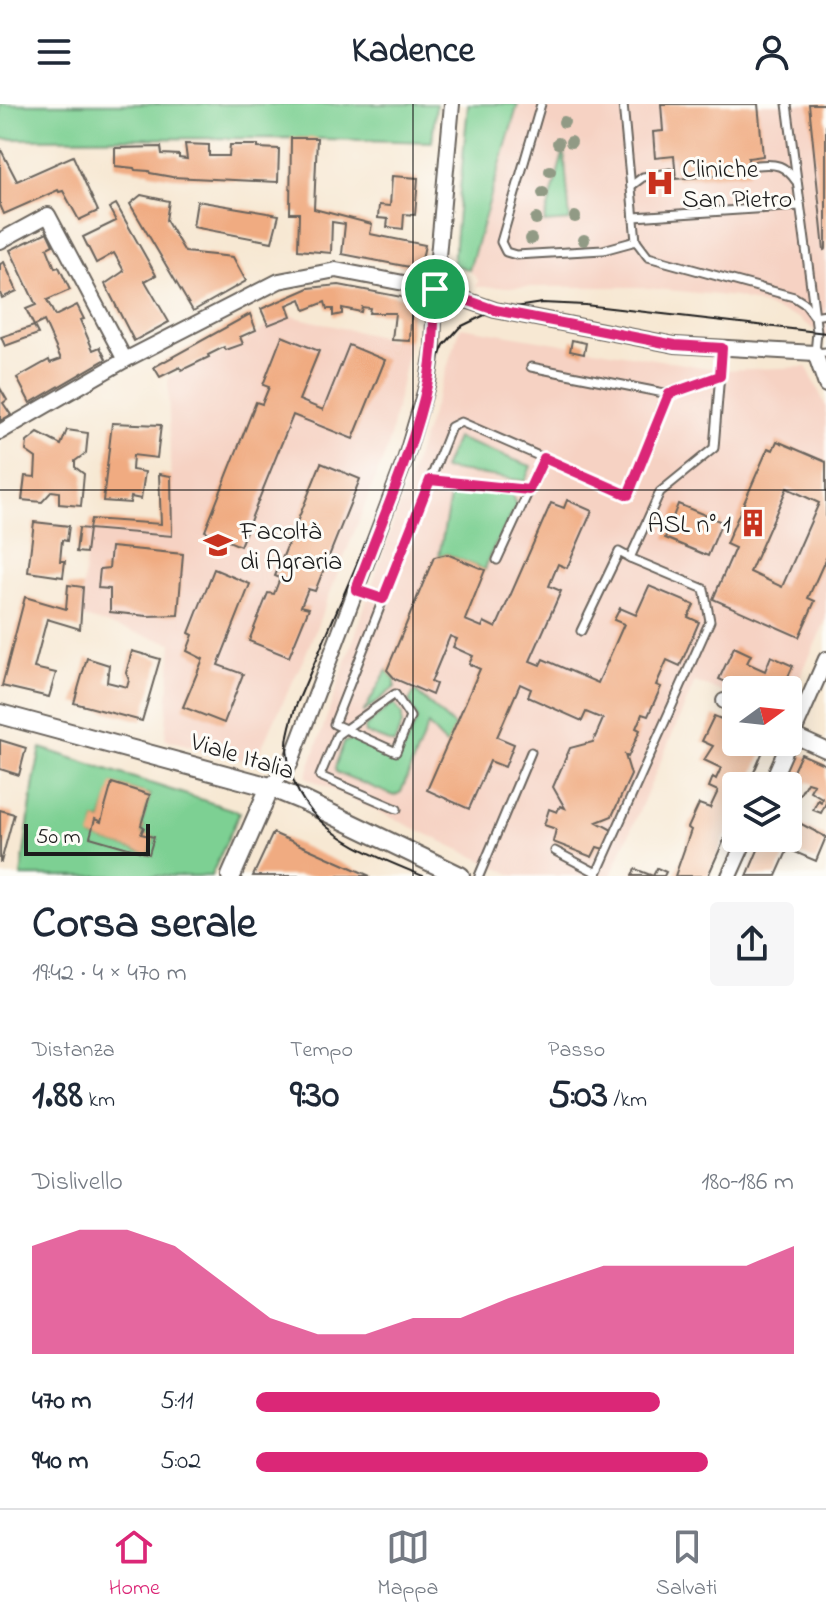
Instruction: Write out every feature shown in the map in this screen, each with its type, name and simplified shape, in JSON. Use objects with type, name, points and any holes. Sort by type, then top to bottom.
[{"type":"street","points":[[231,876],[270,787],[290,764],[410,445],[428,382],[433,350],[435,289],[452,104]]},
{"type":"street","points":[[0,241],[48,215],[125,360]]},
{"type":"street","points":[[0,432],[125,360],[279,281],[336,270],[435,289],[495,310],[675,345],[821,352],[826,385]]},
{"type":"street","points":[[802,709],[826,659]]},
{"type":"street","name":"Viale Italia","points":[[0,714],[270,787],[460,876]]},
{"type":"street","points":[[802,739],[826,750]]},
{"type":"street","points":[[729,876],[740,852]]},
{"type":"lane","points":[[541,104],[501,242],[506,252],[516,255],[603,250],[636,241]]},
{"type":"lane","points":[[623,104],[636,241],[648,257],[794,297],[805,304],[814,316]]},
{"type":"lane","points":[[787,104],[821,352]]},
{"type":"lane","points":[[757,165],[784,166],[797,182]]},
{"type":"lane","points":[[631,186],[643,177],[670,173]]},
{"type":"lane","points":[[634,217],[800,206]]},
{"type":"lane","points":[[814,316],[826,314]]},
{"type":"lane","points":[[630,558],[660,492],[714,448],[722,348]]},
{"type":"lane","points":[[531,367],[669,394],[720,376]]},
{"type":"lane","points":[[397,809],[320,776],[337,735],[347,730],[395,694],[410,717],[396,752],[347,730],[334,724],[451,427],[461,422],[628,495],[669,394]]},
{"type":"lane","points":[[497,560],[544,458]]},
{"type":"lane","points":[[430,480],[529,490]]},
{"type":"lane","points":[[555,851],[596,875],[710,621],[704,589],[619,552],[581,631]]},
{"type":"lane","points":[[356,590],[383,599]]},
{"type":"lane","points":[[479,876],[531,752]]},
{"type":"shaded area","name":"Cliniche San Pietro","points":[[518,104],[826,104],[826,338],[797,317],[737,297],[638,287],[476,287],[478,280],[469,270]]},
{"type":"shaded area","name":"Facoltà di Agraria","points":[[291,316],[392,340],[410,341],[388,447],[305,656],[254,763],[165,739],[172,643],[81,617],[83,587],[89,529],[172,536],[168,377],[243,344],[268,325]]},
{"type":"shaded area","points":[[461,327],[720,370],[807,367],[826,406],[826,620],[801,676],[722,676],[722,692],[695,682],[611,876],[515,876],[306,777]]},
{"type":"green space","points":[[0,104],[436,104],[432,142],[291,138],[0,139]]},
{"type":"green space","points":[[468,104],[518,104],[469,270],[453,264]]},
{"type":"green space","points":[[564,150],[570,221],[544,223]]},
{"type":"green space","points":[[456,438],[531,466],[525,481],[443,469]]},
{"type":"green space","points":[[456,488],[511,491],[516,506],[485,570],[447,554],[439,556],[451,492]]},
{"type":"green space","points":[[387,670],[395,679],[395,687],[363,713]]},
{"type":"green space","points":[[415,691],[455,727],[447,746],[428,725],[401,792],[394,796],[336,772],[344,742],[354,739],[400,757],[417,720],[409,701]]},
{"type":"green space","points":[[393,703],[402,714],[402,724],[394,744],[365,733],[364,728]]},
{"type":"green space","points":[[41,748],[240,812],[211,876],[21,876]],"holes":[[[113,784],[150,795],[141,825],[144,827],[141,834],[154,838],[149,854],[91,837],[95,820],[101,821]]]},
{"type":"building","points":[[661,104],[758,104],[763,156],[748,158],[749,173],[676,179],[674,156],[655,158],[653,132],[663,131]]},
{"type":"building","points":[[809,104],[826,104],[824,250]]},
{"type":"building","points":[[291,138],[317,138],[314,209],[372,224],[370,234],[425,245],[420,269],[342,254],[345,224],[332,222],[331,253],[298,250],[299,213],[290,213]]},
{"type":"building","points":[[185,144],[209,145],[209,156],[229,156],[230,145],[279,149],[278,182],[172,177],[115,166],[115,148],[161,147],[162,154],[187,159]]},
{"type":"building","points":[[0,148],[17,181],[73,156],[98,211],[79,220],[63,191],[58,190],[4,214],[0,205]]},
{"type":"building","points":[[392,176],[418,178],[415,215],[404,214],[403,229],[387,227],[388,219],[378,218],[379,205],[390,206]]},
{"type":"building","points":[[141,195],[169,201],[166,220],[185,252],[233,257],[246,281],[193,311],[130,204]]},
{"type":"building","points":[[197,201],[279,215],[272,242],[193,227]]},
{"type":"building","points":[[116,204],[156,275],[145,281],[169,322],[134,341],[105,284],[124,271],[114,253],[96,263],[83,237],[116,221],[109,208]]},
{"type":"building","points":[[47,232],[53,245],[47,248],[55,268],[59,267],[70,290],[47,300],[55,316],[77,305],[93,350],[100,347],[106,359],[30,403],[17,378],[49,360],[50,363],[61,359],[44,321],[34,326],[26,309],[36,305],[10,250]]},
{"type":"building","points":[[4,262],[17,291],[2,298],[0,264]]},
{"type":"building","points":[[339,285],[412,299],[410,341],[392,340],[395,313],[369,313],[370,308],[362,307],[361,312],[342,308],[342,314],[333,316],[333,309],[327,309],[325,302],[305,310],[301,299],[287,305],[291,316],[268,325],[261,309],[309,288]]},
{"type":"building","points":[[250,314],[256,330],[240,337],[243,344],[226,350],[224,347],[182,370],[180,367],[160,377],[154,367]]},
{"type":"building","points":[[34,326],[38,334],[5,346],[1,337]]},
{"type":"building","points":[[282,336],[319,351],[299,400],[323,410],[349,345],[385,360],[353,439],[293,415],[240,546],[205,531],[256,402],[262,404],[269,387],[263,385]]},
{"type":"building","points":[[572,340],[586,343],[584,354],[570,351]]},
{"type":"building","points":[[0,388],[7,400],[3,403],[11,415],[0,421]]},
{"type":"building","points":[[112,423],[161,425],[157,458],[133,455],[132,470],[145,472],[141,499],[131,497],[130,503],[103,501]]},
{"type":"building","points":[[67,430],[88,433],[86,453],[75,461],[75,467],[84,474],[81,506],[59,504],[59,492],[52,491],[42,502],[22,500],[25,476],[35,477],[36,458],[26,451],[27,442],[38,433],[61,445]]},
{"type":"building","name":"ASL n° 1","points":[[777,441],[826,462],[826,558],[808,598],[815,601],[799,637],[713,599],[735,548],[726,544],[768,448],[773,450]],"holes":[[[787,488],[819,503],[782,587],[750,572]]]},
{"type":"building","points":[[321,463],[360,479],[315,591],[308,589],[301,606],[309,608],[289,657],[249,641],[268,593],[274,594],[280,578],[275,576]]},
{"type":"building","points":[[159,474],[171,476],[172,536],[89,529],[91,519],[161,524]]},
{"type":"building","points":[[567,500],[592,511],[567,568],[558,564],[549,586],[561,591],[530,661],[540,665],[543,659],[598,683],[624,624],[614,620],[620,608],[636,615],[649,586],[694,605],[688,617],[699,622],[680,666],[667,660],[656,685],[661,687],[648,716],[642,714],[636,728],[640,730],[628,757],[625,755],[631,775],[612,816],[597,822],[612,830],[604,849],[597,847],[592,857],[553,842],[556,829],[544,825],[549,809],[557,812],[560,806],[565,808],[553,787],[570,748],[593,742],[603,719],[586,712],[582,721],[528,697],[531,689],[520,684],[497,737],[514,744],[505,767],[490,761],[469,809],[427,790],[480,669],[469,664],[473,656],[453,647],[457,639],[450,636],[431,682],[436,684],[432,695],[395,679],[387,670],[434,557],[447,554],[485,570],[465,620],[482,627],[484,622],[496,628],[551,503],[564,508]]},
{"type":"building","points":[[678,504],[722,522],[708,556],[665,538]]},
{"type":"building","points":[[34,522],[69,526],[67,541],[62,540],[60,561],[65,561],[63,577],[28,572]]},
{"type":"building","points":[[79,528],[89,529],[86,553],[76,552]]},
{"type":"building","points":[[111,547],[183,554],[178,615],[110,612],[110,589],[98,588],[100,569],[109,568]]},
{"type":"building","points":[[214,569],[250,584],[218,665],[243,674],[224,723],[183,707],[203,659],[187,651],[193,635],[189,633]]},
{"type":"building","points":[[68,585],[83,587],[80,629],[47,619],[34,668],[56,673],[49,697],[2,686],[25,597],[66,609]]},
{"type":"building","points":[[734,647],[751,655],[747,663],[765,671],[771,656],[793,666],[788,676],[722,676],[722,680],[719,679]]},
{"type":"building","points":[[132,651],[160,659],[142,721],[74,703],[87,658],[109,665],[107,682],[127,687],[129,680],[126,673]]},
{"type":"building","points":[[714,716],[722,719],[722,756],[761,756],[754,772],[722,772],[722,844],[708,876],[675,876],[691,830],[688,828],[699,804],[710,808],[718,791],[709,787],[721,768],[704,760],[713,746],[702,741]]},
{"type":"building","points":[[0,740],[26,748],[19,775],[0,769]]},
{"type":"building","points":[[802,754],[826,765],[826,803],[821,813],[813,810],[822,798],[810,791],[814,784],[807,782],[802,791],[802,772],[793,772]]},
{"type":"building","points":[[112,783],[150,795],[141,825],[144,827],[141,834],[154,837],[149,854],[90,837],[95,819],[101,822]]},
{"type":"building","points":[[0,810],[14,814],[1,862],[0,862]]},
{"type":"building","points":[[802,824],[826,837],[816,861],[795,852],[802,852]]},
{"type":"building","points":[[273,833],[370,876],[253,876]]},
{"type":"building","points":[[757,852],[787,852],[776,876],[747,876]]},
{"type":"building","points":[[657,868],[666,872],[664,876],[653,876]]},
{"type":"building","points":[[635,869],[653,876],[632,876]]},
{"type":"tram line","points":[[423,876],[353,844],[332,831],[315,815],[300,796],[291,773],[287,745],[295,708],[386,496],[444,345],[460,327],[495,310],[542,303],[585,305],[826,333]]},
{"type":"place","name":"Cliniche San Pietro","points":[[660,183]]},
{"type":"place","name":"ASL n° 1","points":[[753,523]]},
{"type":"place","name":"Facoltà di Agraria","points":[[218,545]]},
{"type":"route","points":[[435,289],[495,310],[675,345],[722,348],[720,376],[669,394],[628,495],[544,458],[529,490],[430,480],[383,599],[356,590],[405,460],[428,382],[433,350],[435,289]]}]
